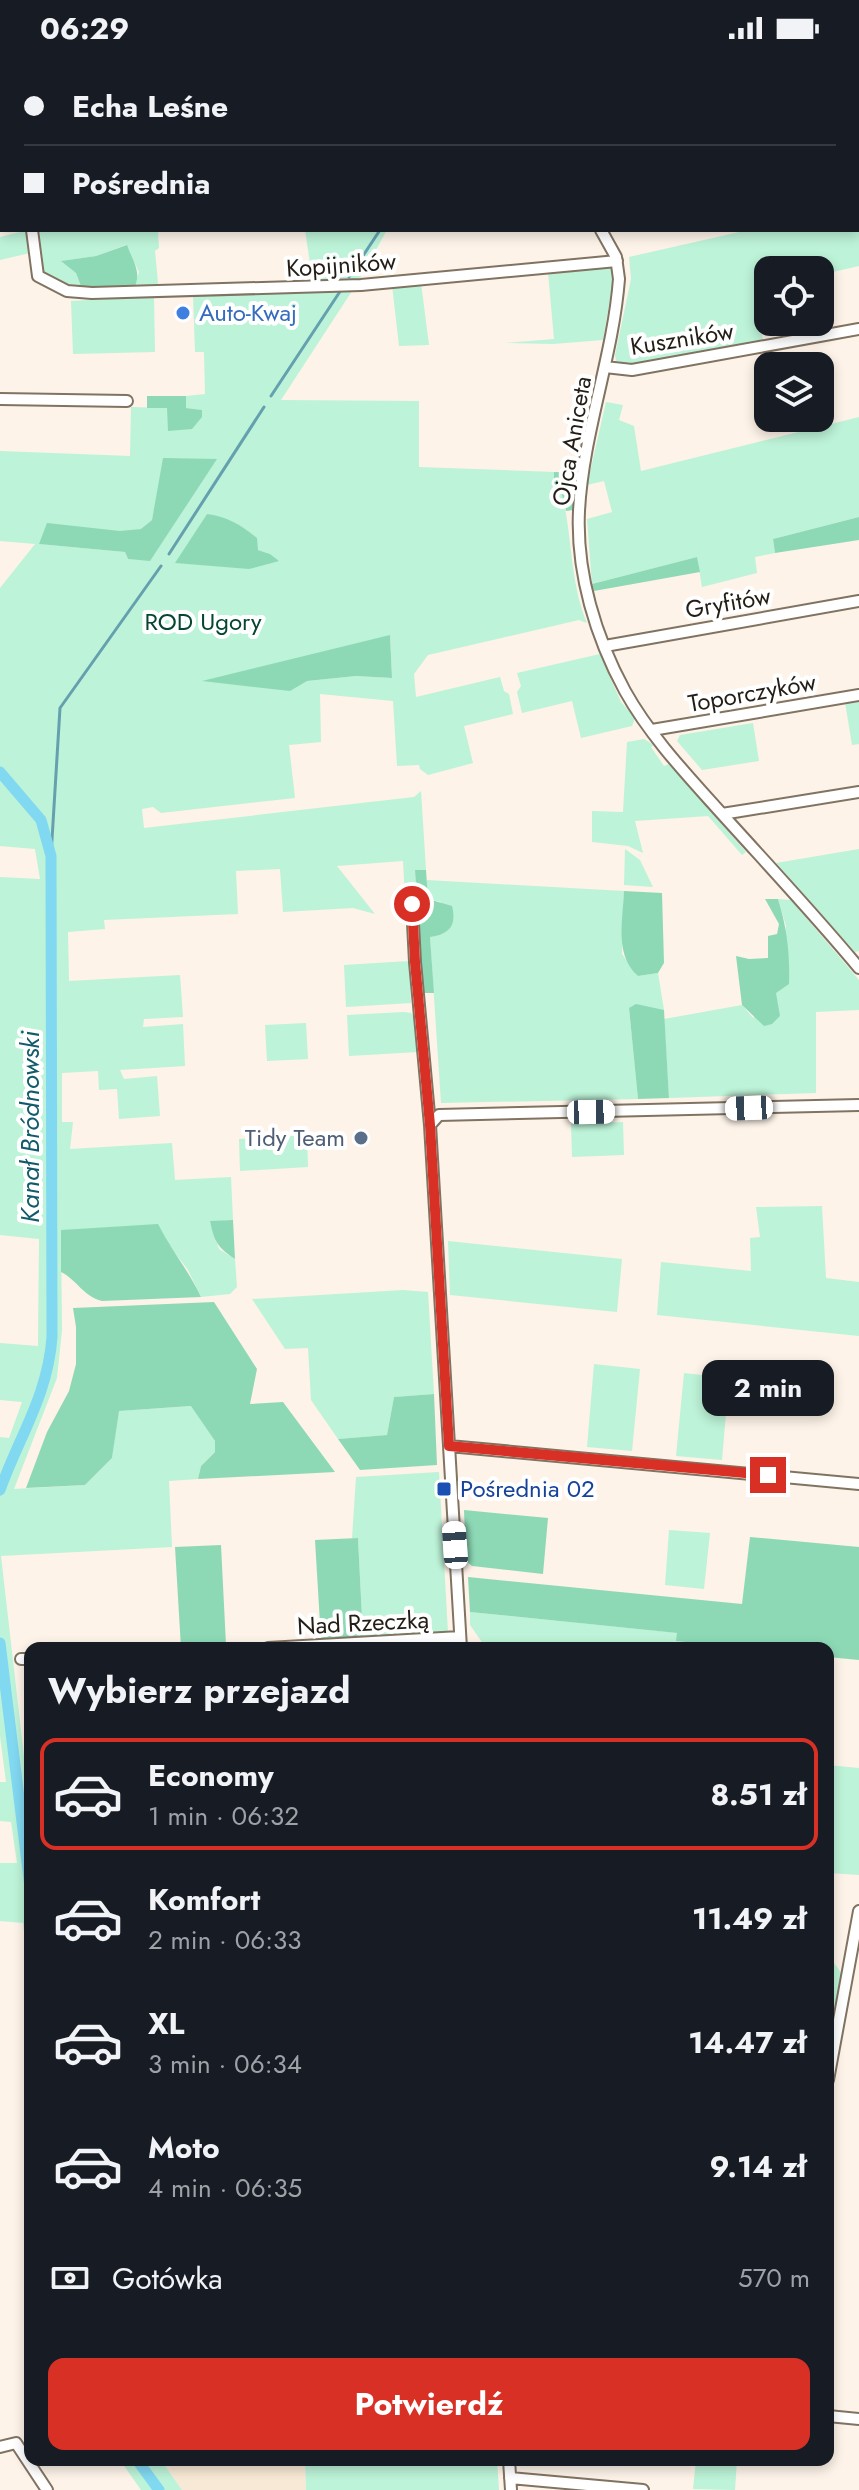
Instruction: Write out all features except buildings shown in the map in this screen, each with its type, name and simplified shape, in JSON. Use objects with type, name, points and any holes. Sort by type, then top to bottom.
[{"type":"street","name":"Kopijników","points":[[32,232],[38,276],[67,291],[117,294],[361,285],[617,261]]},
{"type":"street","name":"Ojca Aniceta","points":[[602,232],[617,261],[618,287],[581,488],[579,514],[586,590],[605,646],[626,692],[689,777],[859,968]]},
{"type":"street","name":"Kuszników","points":[[605,367],[632,370],[859,329]]},
{"type":"street","points":[[0,399],[127,401]]},
{"type":"street","name":"Gryfitów","points":[[605,646],[859,601]]},
{"type":"street","name":"Toporczyków","points":[[652,730],[859,695]]},
{"type":"street","points":[[722,814],[859,792]]},
{"type":"street","points":[[412,904],[430,1125],[461,1642]]},
{"type":"street","points":[[430,1125],[439,1115],[859,1105]]},
{"type":"street","points":[[449,1446],[859,1484]]},
{"type":"street","points":[[834,2047],[859,1911]]},
{"type":"street","points":[[834,2417],[859,2419]]},
{"type":"street","points":[[0,2447],[16,2443],[24,2455]]},
{"type":"street","points":[[31,2466],[47,2490]]},
{"type":"street","points":[[510,2484],[643,2490]]},
{"type":"shaded area","points":[[165,2466],[305,2466],[306,2490],[182,2490]]},
{"type":"green space","points":[[28,232],[30,253],[0,260],[0,237]]},
{"type":"green space","points":[[35,232],[158,232],[159,248],[155,251],[158,283],[154,287],[133,290],[139,272],[126,245],[96,256],[62,261],[76,273],[82,289],[59,284],[39,269]]},
{"type":"green space","points":[[305,232],[386,232],[358,282],[313,283]]},
{"type":"green space","points":[[739,232],[859,232],[859,266],[834,272],[834,256],[754,256],[754,336],[762,336],[763,340],[634,365],[616,361],[631,279],[629,257]]},
{"type":"green space","points":[[127,245],[137,273],[133,290],[82,289],[76,273],[61,261],[96,256]]},
{"type":"green space","points":[[606,266],[611,269],[613,281],[603,340],[553,344],[504,343],[554,339],[548,272]]},
{"type":"green space","points":[[421,283],[429,345],[399,346],[392,285]]},
{"type":"green space","name":"ROD Ugory","points":[[354,288],[281,400],[419,401],[419,467],[554,472],[554,492],[561,491],[577,590],[587,623],[579,620],[428,655],[414,674],[416,697],[500,677],[504,691],[509,694],[513,714],[464,726],[473,763],[428,775],[419,765],[397,766],[393,701],[320,694],[321,742],[289,745],[295,798],[161,813],[153,807],[142,809],[144,828],[414,797],[421,791],[426,870],[415,870],[416,897],[405,898],[403,861],[337,866],[375,914],[353,908],[283,912],[280,869],[236,871],[238,914],[104,920],[105,929],[68,932],[69,981],[180,975],[183,1017],[144,1019],[143,1027],[183,1024],[185,1066],[120,1070],[124,1079],[157,1076],[160,1116],[119,1119],[117,1089],[99,1090],[98,1071],[62,1073],[62,1122],[73,1122],[70,1149],[172,1143],[175,1180],[231,1177],[233,1220],[210,1222],[219,1249],[235,1259],[237,1287],[230,1294],[201,1297],[188,1270],[167,1242],[61,1230],[62,1330],[57,1378],[14,1489],[85,1485],[112,1458],[118,1411],[192,1406],[215,1441],[215,1452],[201,1466],[198,1479],[169,1481],[172,1547],[1,1556],[24,1757],[24,1932],[23,1923],[0,1921],[0,1863],[17,1863],[11,1822],[0,1821],[0,1782],[6,1782],[0,1736],[0,1437],[9,1438],[22,1402],[0,1400],[0,1343],[38,1346],[39,1239],[0,1235],[0,877],[40,879],[35,849],[0,846],[0,588],[35,544],[0,541],[0,451],[130,456],[131,407],[168,408],[168,431],[201,410],[186,408],[186,396],[205,394],[204,352],[195,352],[193,295]],"holes":[[[216,459],[150,560],[128,559],[125,552],[40,544],[142,529],[152,520],[156,502]],[[207,514],[258,550],[278,561],[176,563]],[[390,635],[392,678],[356,676],[307,681]]]},
{"type":"green space","points":[[154,298],[155,352],[73,354],[71,301]]},
{"type":"green space","points":[[147,396],[186,396],[186,408],[202,410],[202,417],[192,429],[168,431],[167,408],[147,408]]},
{"type":"green space","points":[[606,402],[623,405],[619,420],[634,426],[641,471],[798,432],[834,432],[834,423],[859,417],[859,517],[773,539],[775,553],[755,557],[757,573],[702,587],[697,557],[592,584],[587,519],[612,512],[604,481],[587,485]]},
{"type":"green space","points":[[163,458],[217,459],[150,561],[128,559],[125,552],[39,544],[47,523],[120,531],[141,529],[152,520]]},
{"type":"green space","points":[[554,472],[578,473],[573,510],[566,511],[561,491],[554,492]]},
{"type":"green space","points":[[207,514],[228,519],[245,529],[257,538],[258,550],[279,561],[249,569],[175,563]]},
{"type":"green space","points":[[859,517],[859,540],[775,553],[773,539]]},
{"type":"green space","points":[[697,557],[700,572],[594,591],[592,584]]},
{"type":"green space","points":[[390,635],[392,678],[356,676],[307,681],[290,691],[202,681]]},
{"type":"green space","points":[[600,654],[621,702],[635,718],[632,726],[581,738],[572,701],[522,713],[517,673]]},
{"type":"green space","points":[[859,700],[859,744],[852,745],[845,702]]},
{"type":"green space","points":[[753,723],[759,761],[702,770],[677,741],[680,735]]},
{"type":"green space","points":[[644,739],[654,745],[651,747],[664,766],[669,764],[746,852],[742,855],[708,816],[635,821],[643,853],[628,846],[592,842],[592,811],[623,812],[627,742]]},
{"type":"green space","points":[[625,849],[640,860],[653,887],[624,885]]},
{"type":"green space","points":[[859,849],[859,951],[855,952],[776,863]]},
{"type":"green space","points":[[415,870],[426,870],[428,899],[452,906],[450,928],[430,937],[434,993],[422,993]]},
{"type":"green space","points":[[427,880],[624,891],[622,954],[638,976],[658,973],[664,1010],[629,1008],[638,1099],[441,1103],[430,937],[441,902],[427,899]]},
{"type":"green space","points":[[624,891],[662,893],[664,963],[658,973],[638,976],[630,968],[622,936]]},
{"type":"green space","points":[[765,899],[778,899],[786,931],[789,984],[776,993],[780,1016],[772,1024],[764,1026],[742,1005],[736,956],[768,958],[768,936],[777,934],[779,924]]},
{"type":"green space","points":[[778,899],[791,900],[859,980],[859,1010],[816,1012],[816,1093],[669,1098],[664,1019],[742,1005],[753,1018],[776,993],[786,926]]},
{"type":"green space","points":[[409,961],[411,1003],[346,1007],[344,965]]},
{"type":"green space","points":[[636,1004],[664,1010],[669,1098],[638,1099],[629,1008]]},
{"type":"green space","points":[[411,1013],[415,1018],[418,1052],[349,1056],[347,1015]]},
{"type":"green space","points":[[306,1023],[308,1059],[267,1061],[265,1025]]},
{"type":"green space","points":[[623,1122],[624,1155],[572,1157],[571,1124]]},
{"type":"green space","points":[[307,1135],[308,1167],[240,1171],[239,1139]]},
{"type":"green space","points":[[822,1206],[826,1278],[859,1282],[859,1336],[657,1315],[661,1262],[751,1271],[750,1238],[760,1237],[756,1207]]},
{"type":"green space","points":[[233,1220],[235,1259],[218,1243],[210,1221]]},
{"type":"green space","points":[[158,1224],[201,1297],[102,1301],[61,1272],[61,1230]]},
{"type":"green space","points":[[448,1241],[622,1259],[617,1312],[450,1295]]},
{"type":"green space","points":[[403,1290],[428,1292],[434,1394],[394,1397],[387,1435],[338,1439],[311,1400],[308,1348],[285,1349],[252,1299]]},
{"type":"green space","points":[[214,1302],[257,1369],[250,1404],[283,1402],[335,1472],[198,1479],[201,1466],[215,1452],[215,1441],[191,1406],[119,1411],[112,1458],[85,1485],[26,1488],[47,1432],[69,1391],[76,1364],[73,1308]]},
{"type":"green space","points":[[594,1364],[640,1369],[632,1451],[587,1447]]},
{"type":"green space","points":[[684,1373],[729,1378],[722,1460],[676,1456]]},
{"type":"green space","points":[[434,1394],[437,1465],[360,1470],[338,1439],[387,1435],[394,1397]]},
{"type":"green space","points":[[439,1472],[448,1633],[363,1638],[358,1538],[352,1538],[356,1477]]},
{"type":"green space","points":[[464,1510],[548,1518],[543,1574],[472,1566],[466,1561]]},
{"type":"green space","points":[[669,1530],[710,1533],[704,1589],[665,1585]]},
{"type":"green space","points":[[750,1537],[859,1547],[859,1660],[834,1658],[834,1642],[685,1642],[676,1641],[677,1633],[470,1612],[468,1577],[742,1604]]},
{"type":"green space","points":[[358,1538],[363,1638],[321,1640],[315,1540]]},
{"type":"green space","points":[[221,1545],[226,1642],[181,1642],[175,1547]]},
{"type":"green space","points":[[470,1612],[678,1633],[677,1641],[686,1642],[482,1642],[470,1625]]},
{"type":"green space","points":[[834,1766],[859,1768],[859,1875],[834,1873]]},
{"type":"green space","points":[[834,1964],[842,1974],[834,2017]]},
{"type":"green space","points":[[124,2466],[165,2466],[182,2490],[141,2490]]},
{"type":"green space","points":[[305,2466],[497,2466],[499,2490],[306,2490]]},
{"type":"green space","points":[[695,2466],[737,2466],[735,2490],[693,2489]]},
{"type":"waterway","points":[[349,277],[379,232]]},
{"type":"waterway","points":[[271,396],[341,290]]},
{"type":"waterway","points":[[169,554],[264,407]]},
{"type":"waterway","points":[[51,856],[60,708],[161,566]]},
{"type":"waterway","name":"Kanał Bródnowski","points":[[0,772],[41,820],[51,856],[52,1337],[39,1397],[0,1490]]},
{"type":"waterway","name":"Kanał Bródnowski","points":[[0,1643],[24,1838]]},
{"type":"waterway","name":"Kanał Bródnowski","points":[[141,2466],[159,2490]]},
{"type":"place","name":"Auto-Kwaj","points":[[183,313]]},
{"type":"place","name":"Tidy Team","points":[[361,1138]]},
{"type":"place","name":"Pośrednia 02","points":[[444,1489]]},
{"type":"route","points":[[412,904],[430,1125],[449,1446],[768,1475]]}]
